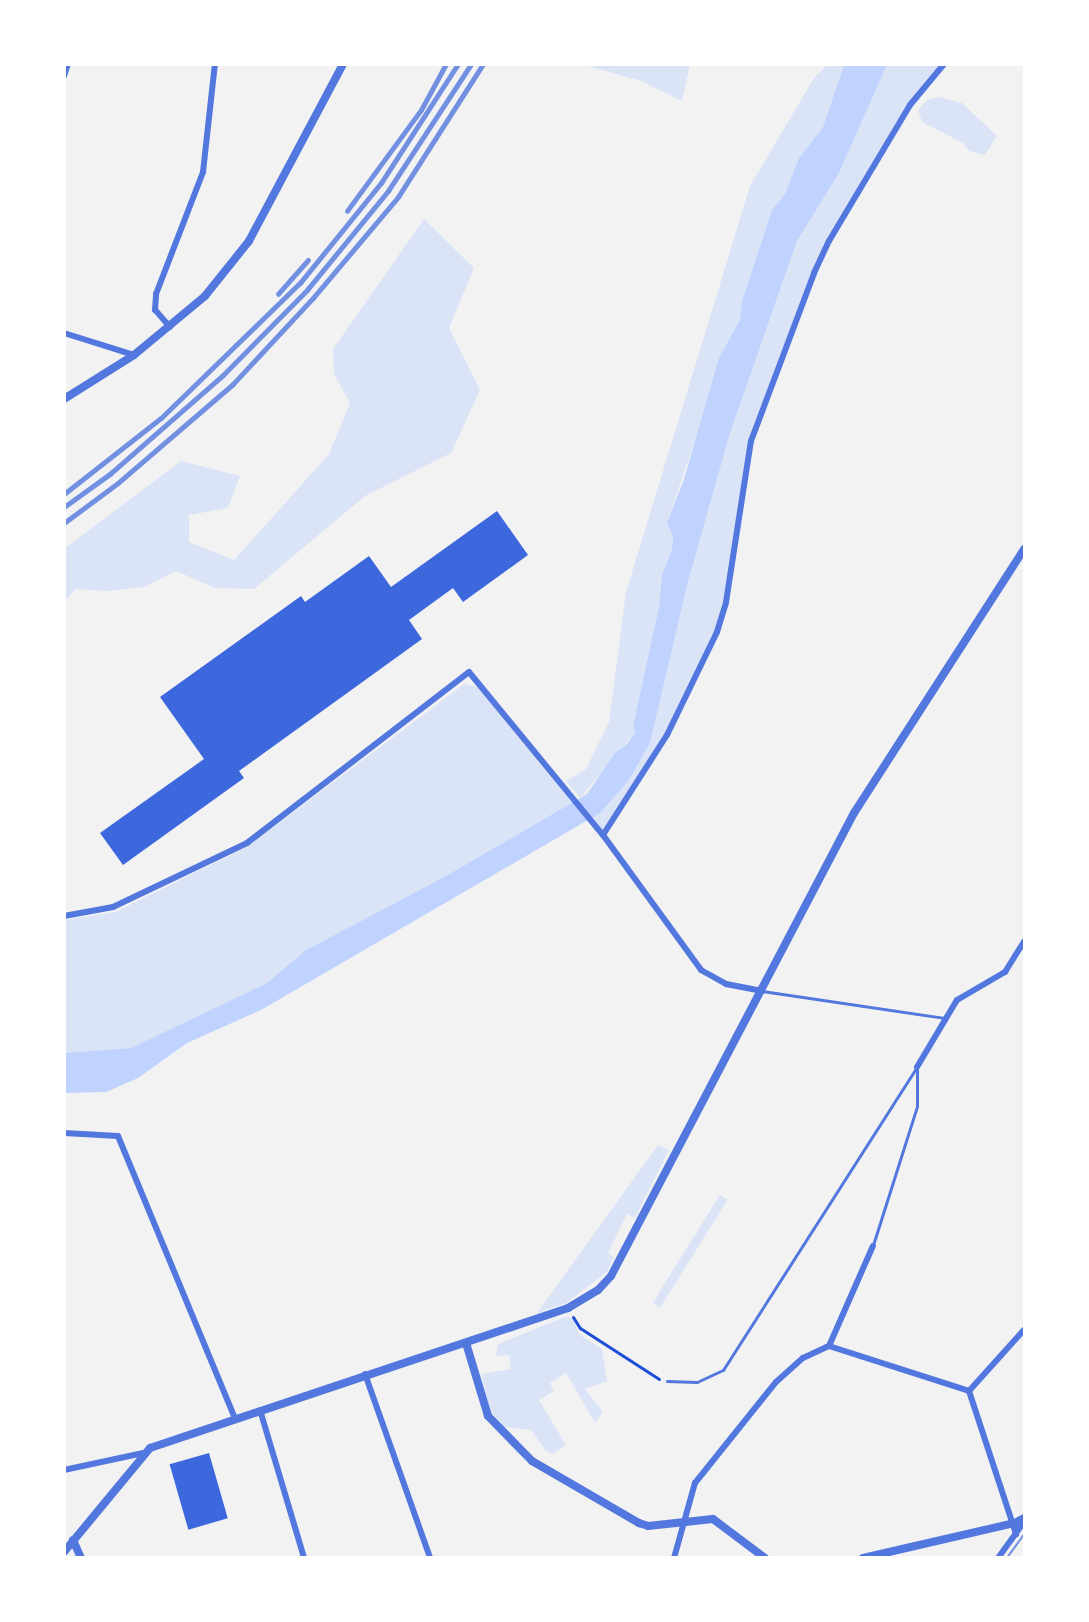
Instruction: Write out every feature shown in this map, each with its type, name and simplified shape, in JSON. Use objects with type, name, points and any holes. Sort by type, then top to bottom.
[{"type":"street","points":[[64,76],[68,64]]},
{"type":"street","points":[[170,327],[155,310],[156,294],[203,172],[215,64]]},
{"type":"street","points":[[64,399],[134,355],[205,296],[249,240],[344,64]]},
{"type":"street","points":[[603,835],[667,735],[706,657],[726,602],[752,441],[828,241],[910,105],[944,64]]},
{"type":"street","points":[[64,333],[134,355]]},
{"type":"street","points":[[64,1470],[143,1453],[365,1374],[568,1308],[598,1290],[611,1276],[762,991],[829,858],[886,758],[1024,549]]},
{"type":"street","points":[[64,916],[113,907],[247,843],[469,672],[603,835],[701,970],[726,984],[762,991]]},
{"type":"street","points":[[916,1067],[944,1018],[969,991],[1005,972],[1024,941]]},
{"type":"street","points":[[64,1133],[118,1136],[235,1419]]},
{"type":"street","points":[[674,1557],[695,1484],[776,1382],[803,1358],[829,1346],[873,1246]]},
{"type":"street","points":[[969,1391],[1024,1330]]},
{"type":"street","points":[[466,1343],[486,1412],[522,1453],[639,1523],[648,1526],[713,1519],[765,1557]]},
{"type":"street","points":[[829,1346],[969,1391]]},
{"type":"street","points":[[365,1374],[430,1557]]},
{"type":"street","points":[[969,1391],[1021,1521],[1016,1534],[998,1557]]},
{"type":"street","points":[[260,1410],[304,1557]]},
{"type":"street","points":[[64,1552],[143,1453]]},
{"type":"street","points":[[863,1557],[1021,1521]]},
{"type":"street","points":[[73,1540],[81,1557]]},
{"type":"lane","points":[[762,991],[944,1018]]},
{"type":"lane","points":[[873,1246],[917,1106],[916,1067]]},
{"type":"lane","points":[[667,1381],[697,1382],[723,1370],[916,1067]]},
{"type":"path","points":[[568,1308],[580,1328],[636,1367],[667,1381]]},
{"type":"shaded area","points":[[584,65],[690,65],[682,101],[641,81]]},
{"type":"shaded area","points":[[827,65],[844,65],[823,127],[799,158],[785,194],[772,210],[742,301],[740,320],[726,348],[667,523],[673,536],[672,549],[662,575],[659,607],[633,724],[635,733],[580,798],[566,781],[586,769],[609,722],[626,592],[750,186],[814,78]]},
{"type":"shaded area","points":[[887,65],[944,65],[910,105],[829,241],[751,441],[717,632],[688,695],[603,835],[590,819],[629,780],[650,743],[688,582],[729,435],[797,241],[839,173]]},
{"type":"shaded area","points":[[939,97],[962,103],[997,136],[985,155],[969,151],[963,143],[922,122],[918,110],[927,100]]},
{"type":"shaded area","points":[[424,219],[474,268],[449,328],[480,390],[451,453],[365,496],[254,589],[215,588],[176,571],[144,587],[107,591],[76,589],[65,601],[65,548],[181,461],[240,476],[228,508],[189,515],[189,542],[234,560],[329,454],[350,403],[334,374],[333,349]]},
{"type":"shaded area","points":[[464,684],[477,687],[572,803],[446,876],[306,950],[267,983],[131,1048],[65,1053],[65,920],[115,912],[247,847]]},
{"type":"shaded area","points":[[658,1145],[669,1150],[635,1218],[627,1214],[608,1253],[614,1257],[607,1272],[566,1303],[537,1313]]},
{"type":"shaded area","points":[[720,1195],[728,1200],[660,1307],[653,1303]]},
{"type":"shaded area","points":[[567,1316],[573,1319],[580,1335],[602,1349],[607,1381],[585,1389],[603,1412],[595,1423],[566,1373],[550,1383],[554,1391],[539,1400],[566,1445],[553,1454],[546,1451],[531,1430],[503,1427],[490,1410],[481,1374],[511,1369],[509,1355],[496,1356],[498,1344]]},
{"type":"water","points":[[844,65],[887,65],[839,173],[797,241],[729,436],[688,582],[650,743],[629,780],[600,813],[261,1010],[187,1043],[138,1078],[106,1092],[65,1093],[64,1053],[131,1048],[267,983],[306,950],[446,876],[587,794],[615,753],[627,744],[635,733],[633,725],[659,607],[662,575],[672,549],[673,536],[667,523],[684,479],[719,358],[740,320],[742,301],[772,210],[785,194],[799,158],[823,127]]},
{"type":"building","points":[[497,511],[528,555],[463,602],[453,588],[409,620],[422,639],[239,771],[244,778],[123,865],[100,833],[204,759],[160,697],[301,596],[305,602],[369,556],[391,587]]},
{"type":"building","points":[[209,1453],[228,1518],[188,1530],[170,1464]]},
{"type":"tram line","points":[[1007,1558],[1024,1535]]},
{"type":"railway","points":[[347,211],[421,110],[446,64]]},
{"type":"railway","points":[[64,494],[161,418],[300,283],[381,183],[458,64]]},
{"type":"railway","points":[[64,507],[110,474],[223,375],[307,290],[388,191],[471,64]]},
{"type":"railway","points":[[64,523],[118,483],[233,384],[313,298],[398,197],[483,64]]},
{"type":"railway","points":[[278,294],[308,260]]}]
